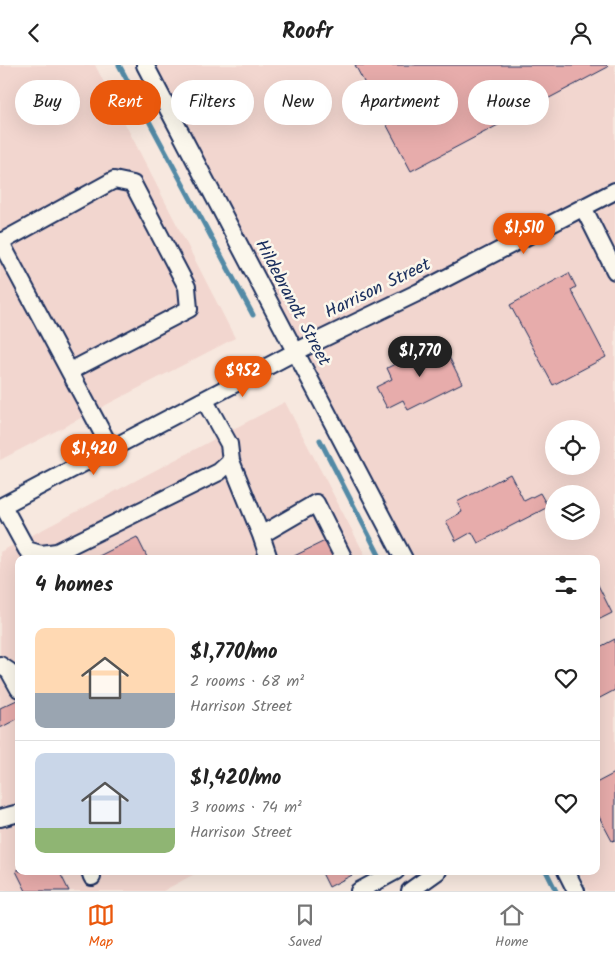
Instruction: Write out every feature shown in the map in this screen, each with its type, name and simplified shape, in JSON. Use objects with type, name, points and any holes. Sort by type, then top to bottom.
[{"type":"street","name":"Hildebrandt Street","points":[[145,65],[402,555]]},
{"type":"street","points":[[70,371],[189,309],[187,287],[133,184],[114,180],[1,245],[111,449]]},
{"type":"street","name":"Harrison Street","points":[[1,507],[296,352],[419,292],[615,192]]},
{"type":"street","points":[[583,207],[615,271]]},
{"type":"street","points":[[205,401],[229,444],[231,461],[268,555]]},
{"type":"street","points":[[45,555],[57,552],[219,472],[231,461]]},
{"type":"street","points":[[261,535],[316,503],[342,555]]},
{"type":"street","points":[[1,507],[27,550],[39,555]]},
{"type":"street","points":[[0,665],[9,671],[15,682]]},
{"type":"street","points":[[0,818],[15,814]]},
{"type":"street","points":[[359,891],[389,875]]},
{"type":"street","points":[[410,891],[432,875]]},
{"type":"street","points":[[568,875],[576,891]]},
{"type":"shaded area","points":[[0,65],[95,65],[103,80],[90,80],[90,125],[126,125],[235,338],[0,460]]},
{"type":"shaded area","points":[[155,65],[615,65],[615,891],[588,891],[580,875],[600,875],[600,555],[411,555],[186,125],[254,125],[254,80],[171,80],[171,96]]},
{"type":"shaded area","points":[[285,402],[365,555],[15,555],[15,875],[193,875],[163,891],[0,891],[0,552]]},
{"type":"building","points":[[355,65],[606,65],[608,67],[549,98],[549,80],[468,80],[468,125],[498,125],[411,171],[387,125],[458,125],[458,80],[363,80]]},
{"type":"building","points":[[569,273],[576,287],[571,290],[606,357],[553,385],[510,305]]},
{"type":"building","points":[[441,341],[462,383],[408,410],[403,400],[387,408],[376,387],[392,379],[387,368]]},
{"type":"building","points":[[510,474],[524,501],[540,493],[545,502],[545,509],[478,543],[472,532],[456,541],[446,521],[462,512],[457,502]]},
{"type":"building","points":[[137,537],[146,555],[101,555]]},
{"type":"building","points":[[331,538],[340,555],[296,555]]},
{"type":"building","points":[[600,589],[612,613],[600,619]]},
{"type":"building","points":[[615,639],[615,690],[600,698],[600,647]]},
{"type":"building","points":[[15,701],[15,720],[0,728],[0,708]]},
{"type":"building","points":[[615,773],[615,840],[612,841],[600,818],[600,781]]},
{"type":"building","points":[[18,875],[61,875],[69,891],[26,891]]},
{"type":"building","points":[[323,875],[352,875],[329,887]]},
{"type":"waterway","points":[[119,65],[253,315]]},
{"type":"waterway","points":[[320,440],[379,555]]},
{"type":"waterway","points":[[548,875],[556,891]]}]
